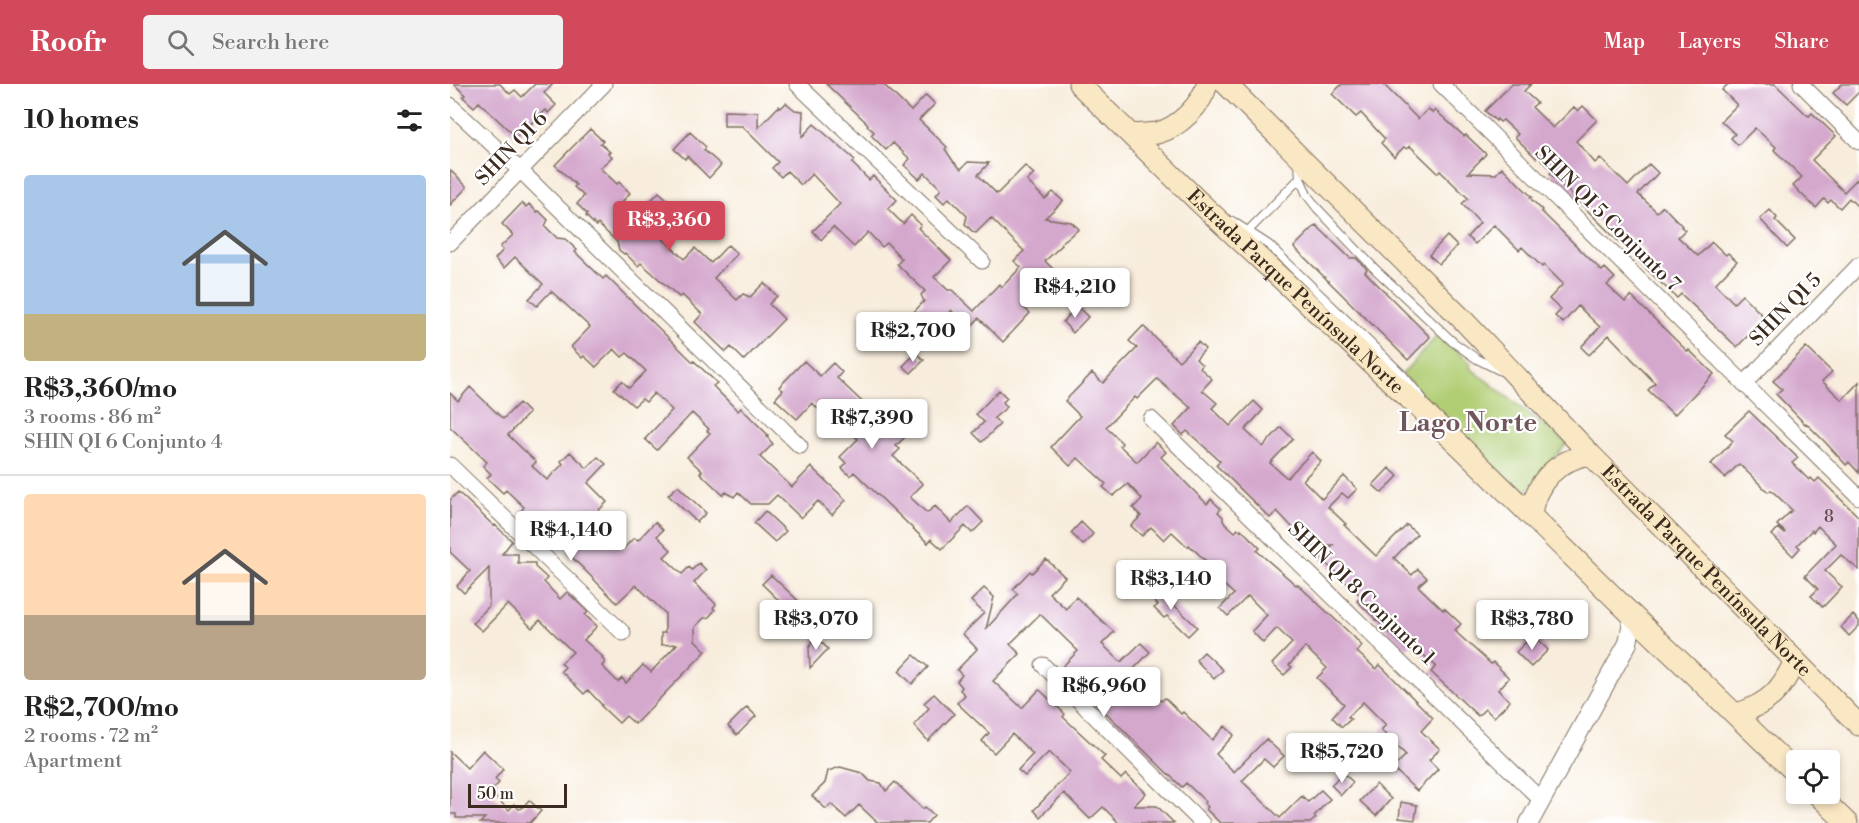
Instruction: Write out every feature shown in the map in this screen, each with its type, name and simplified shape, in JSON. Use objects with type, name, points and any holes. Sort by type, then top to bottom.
[{"type":"main road","name":"Estrada Parque Península Norte","points":[[1079,84],[1197,200],[1531,514],[1786,763]]},
{"type":"main road","points":[[1133,135],[1157,133],[1179,122],[1195,106],[1207,84]]},
{"type":"main road","name":"Estrada Parque Península Norte","points":[[1226,84],[1521,380],[1590,454],[1859,725]]},
{"type":"main road","points":[[1531,514],[1535,495],[1553,471],[1574,457],[1590,454]]},
{"type":"main road","points":[[1737,714],[1765,702],[1779,690],[1795,660]]},
{"type":"main road","points":[[1827,804],[1847,823]]},
{"type":"street","name":"SHIN QI 6","points":[[450,243],[603,84]]},
{"type":"street","points":[[797,84],[982,261]]},
{"type":"street","name":"SHIN QI 5 Conjunto 7","points":[[1441,84],[1859,497]]},
{"type":"street","points":[[1801,84],[1859,142]]},
{"type":"street","points":[[450,105],[800,446]]},
{"type":"street","name":"SHIN QI 5","points":[[1744,384],[1859,265]]},
{"type":"street","name":"SHIN QI 8 Conjunto 1","points":[[1151,419],[1541,800]]},
{"type":"street","points":[[450,465],[623,633]]},
{"type":"street","points":[[1529,823],[1628,643],[1633,616]]},
{"type":"street","points":[[1628,643],[1656,637]]},
{"type":"street","points":[[1043,665],[1202,823]]},
{"type":"lane","points":[[1300,157],[1298,166],[1300,178],[1307,195],[1376,270],[1453,342],[1477,359],[1521,380]]},
{"type":"lane","points":[[1248,231],[1300,178]]},
{"type":"lane","points":[[1197,200],[1269,245],[1402,374],[1459,445]]},
{"type":"green space","points":[[1438,335],[1471,363],[1469,367],[1567,443],[1520,499],[1402,374]]},
{"type":"building","points":[[454,84],[500,84],[510,94],[515,90],[522,97],[535,84],[553,84],[544,93],[556,105],[548,113],[546,110],[516,137],[479,102],[474,107]]},
{"type":"building","points":[[826,84],[883,84],[911,111],[926,95],[935,104],[919,120],[947,147],[945,149],[961,169],[968,162],[989,163],[978,175],[997,194],[1025,166],[1034,174],[1027,181],[1045,199],[1053,192],[1063,201],[1045,218],[1071,222],[1079,229],[1061,243],[1062,245],[1045,261],[1057,273],[1024,308],[1030,313],[1003,342],[979,318],[969,329],[951,310],[927,340],[918,331],[922,327],[916,321],[919,319],[913,313],[924,301],[921,295],[925,291],[897,264],[902,259],[887,243],[882,247],[868,232],[854,247],[833,227],[821,240],[813,231],[840,204],[812,174],[801,185],[787,171],[781,177],[772,168],[778,162],[742,126],[724,126],[724,111],[758,112],[758,128],[779,106],[781,108],[786,103],[795,110],[803,111],[802,137],[814,124],[855,160],[852,163],[869,180],[873,176],[897,200],[888,209],[903,224],[911,215],[921,225],[918,228],[951,260],[934,277],[974,311],[999,284],[1002,287],[1021,267],[1014,261],[1024,251],[991,218],[976,233],[973,232],[965,224],[967,216],[949,198],[944,203],[936,195],[941,189],[925,173],[919,179],[904,165],[910,159],[893,143],[886,150],[871,135],[874,132],[868,124]]},
{"type":"building","points":[[1342,84],[1383,84],[1418,119],[1428,109],[1433,113],[1435,110],[1486,154],[1468,173],[1496,174],[1502,167],[1532,197],[1530,198],[1541,211],[1602,271],[1605,268],[1615,278],[1607,285],[1625,302],[1631,296],[1714,374],[1674,415],[1648,390],[1655,383],[1609,335],[1589,355],[1581,347],[1600,327],[1578,306],[1563,323],[1555,316],[1561,310],[1549,299],[1563,284],[1522,247],[1519,250],[1494,225],[1475,244],[1467,237],[1480,223],[1462,204],[1468,198],[1410,146],[1407,149],[1404,147],[1394,157],[1381,143],[1385,139],[1361,113],[1356,117],[1332,94]]},
{"type":"building","points":[[1512,84],[1531,84],[1524,91],[1537,103],[1532,107],[1553,128],[1574,107],[1578,111],[1583,106],[1597,120],[1576,141],[1595,163],[1600,158],[1628,186],[1649,164],[1658,173],[1638,194],[1657,212],[1663,206],[1685,230],[1678,237],[1698,256],[1712,242],[1726,255],[1728,253],[1737,261],[1715,284],[1734,303],[1742,295],[1765,318],[1737,347],[1681,294],[1677,298],[1639,262],[1647,253],[1628,235],[1620,243],[1550,173],[1553,171],[1515,137],[1518,134],[1503,120],[1500,122],[1497,119],[1496,121],[1485,111]]},
{"type":"building","points":[[1728,84],[1775,84],[1807,115],[1812,113],[1836,136],[1812,160],[1844,192],[1859,177],[1859,208],[1849,198],[1840,208],[1831,200],[1828,203],[1824,199],[1816,208],[1793,186],[1802,177],[1774,150],[1776,147],[1755,128],[1738,145],[1731,138],[1735,134],[1721,121],[1737,105],[1722,90]]},
{"type":"building","points":[[1842,84],[1859,84],[1859,92],[1846,105],[1833,93]]},
{"type":"building","points":[[590,129],[603,141],[600,143],[612,157],[600,168],[630,193],[622,202],[636,216],[659,192],[683,213],[660,236],[684,259],[695,248],[711,263],[728,245],[737,254],[714,278],[737,300],[743,294],[750,297],[764,283],[777,296],[769,304],[784,319],[744,360],[731,347],[726,352],[695,322],[702,314],[641,263],[638,266],[619,250],[617,242],[598,224],[596,226],[577,204],[584,196],[555,165]]},
{"type":"building","points":[[690,132],[706,147],[704,150],[721,165],[709,178],[687,156],[685,159],[674,149]]},
{"type":"building","points":[[450,170],[467,187],[450,205]]},
{"type":"building","points":[[522,203],[526,207],[529,204],[537,212],[539,211],[548,220],[545,226],[557,238],[565,239],[603,279],[606,276],[717,383],[713,386],[738,411],[741,408],[768,435],[767,437],[773,444],[760,457],[792,487],[811,467],[846,500],[832,515],[818,501],[801,518],[777,495],[768,504],[751,504],[738,492],[734,497],[726,492],[723,495],[687,457],[710,433],[707,431],[709,429],[692,413],[657,450],[645,439],[672,410],[654,393],[646,402],[642,399],[634,406],[614,389],[622,381],[629,388],[646,371],[627,353],[622,357],[614,349],[596,367],[584,356],[582,358],[571,347],[590,327],[551,291],[537,306],[529,299],[543,284],[515,257],[504,268],[495,259],[503,250],[500,247],[513,235],[502,224]]},
{"type":"building","points":[[1770,210],[1777,218],[1775,220],[1795,240],[1787,248],[1760,219]]},
{"type":"building","points":[[1316,225],[1350,258],[1356,258],[1367,269],[1365,272],[1430,337],[1408,360],[1294,247]]},
{"type":"building","points":[[1447,236],[1457,246],[1439,264],[1429,255]]},
{"type":"building","points":[[1077,306],[1088,317],[1073,333],[1063,322]]},
{"type":"building","points":[[1143,326],[1179,361],[1198,342],[1205,349],[1196,359],[1202,365],[1200,368],[1212,379],[1202,390],[1217,403],[1212,408],[1230,426],[1254,401],[1263,410],[1245,430],[1263,447],[1281,427],[1293,439],[1270,463],[1287,478],[1312,452],[1321,461],[1303,480],[1322,499],[1344,476],[1357,489],[1348,498],[1342,493],[1328,507],[1376,556],[1407,525],[1417,534],[1394,558],[1412,575],[1418,569],[1427,578],[1418,586],[1461,624],[1455,630],[1458,634],[1509,678],[1498,690],[1510,701],[1494,717],[1485,709],[1478,716],[1431,672],[1436,666],[1411,644],[1406,649],[1357,601],[1361,596],[1320,558],[1333,545],[1306,547],[1277,511],[1270,518],[1216,465],[1220,461],[1187,431],[1183,435],[1174,426],[1191,408],[1157,379],[1137,399],[1135,397],[1106,427],[1122,443],[1120,446],[1137,462],[1156,442],[1166,452],[1161,457],[1188,485],[1207,504],[1211,499],[1221,509],[1218,512],[1223,517],[1223,521],[1235,532],[1241,529],[1260,548],[1257,551],[1297,584],[1353,636],[1362,646],[1357,652],[1376,669],[1380,665],[1433,718],[1421,731],[1440,749],[1429,760],[1438,769],[1417,791],[1393,768],[1406,755],[1381,730],[1386,725],[1363,702],[1348,717],[1351,719],[1342,727],[1332,717],[1344,704],[1317,678],[1327,668],[1305,647],[1289,665],[1292,667],[1284,675],[1272,664],[1292,643],[1277,628],[1263,643],[1252,631],[1267,615],[1248,596],[1228,616],[1220,608],[1234,594],[1215,577],[1200,590],[1189,580],[1207,562],[1189,545],[1188,547],[1172,532],[1164,540],[1151,527],[1142,536],[1131,526],[1141,516],[1133,508],[1142,499],[1128,484],[1113,496],[1103,487],[1106,484],[1078,458],[1070,466],[1051,447],[1080,416],[1065,401],[1092,373],[1103,383],[1137,348],[1129,341]]},
{"type":"building","points":[[1806,347],[1832,372],[1822,381],[1842,400],[1859,382],[1859,473],[1849,462],[1846,465],[1776,394],[1782,389],[1773,381]]},
{"type":"building","points":[[916,353],[924,360],[911,373],[903,366]]},
{"type":"building","points":[[804,361],[820,376],[833,363],[842,372],[837,378],[876,415],[882,409],[894,421],[896,418],[910,432],[896,446],[900,449],[893,456],[923,484],[910,497],[927,513],[935,506],[951,523],[968,506],[983,522],[972,533],[965,526],[942,549],[931,539],[928,543],[854,472],[850,476],[842,468],[846,463],[840,457],[858,439],[834,416],[830,420],[812,403],[797,419],[775,399],[783,390],[779,387]]},
{"type":"building","points":[[470,387],[503,419],[519,403],[529,413],[508,435],[536,462],[532,466],[547,480],[563,464],[561,461],[570,452],[587,468],[598,457],[606,464],[588,483],[607,502],[592,517],[624,548],[634,538],[638,540],[655,522],[663,530],[657,536],[671,550],[664,557],[682,574],[689,567],[692,570],[699,563],[706,570],[694,583],[716,604],[713,608],[715,610],[708,618],[704,618],[695,627],[695,640],[706,651],[635,724],[626,716],[619,723],[588,690],[584,694],[561,671],[565,667],[561,663],[573,652],[540,620],[532,628],[508,604],[482,631],[473,623],[489,606],[489,568],[464,593],[457,586],[470,571],[450,552],[450,500],[458,492],[512,541],[502,554],[518,554],[518,563],[535,563],[535,567],[547,578],[544,582],[560,599],[567,592],[588,612],[585,615],[597,626],[584,640],[603,657],[605,662],[602,666],[618,682],[622,678],[626,683],[643,665],[651,672],[677,644],[661,645],[661,633],[665,633],[665,613],[636,585],[617,603],[567,552],[575,544],[542,513],[536,518],[533,516],[529,519],[521,511],[524,507],[506,490],[503,493],[487,478],[491,474],[483,466],[487,462],[450,427],[450,393],[458,401]]},
{"type":"building","points":[[999,390],[1007,398],[1003,402],[1007,407],[994,418],[1000,424],[982,442],[973,433],[984,422],[976,414]]},
{"type":"building","points":[[1749,411],[1798,458],[1792,463],[1809,480],[1811,478],[1815,482],[1819,478],[1859,517],[1859,570],[1841,555],[1825,571],[1842,587],[1823,607],[1811,596],[1818,589],[1805,576],[1836,544],[1818,526],[1797,545],[1800,548],[1793,556],[1772,535],[1778,528],[1785,532],[1777,525],[1792,510],[1771,490],[1768,492],[1739,464],[1725,478],[1711,464],[1733,441],[1725,434]]},
{"type":"building","points":[[1389,468],[1398,476],[1382,493],[1373,485]]},
{"type":"building","points":[[678,486],[706,513],[697,522],[668,495]]},
{"type":"building","points":[[765,511],[786,531],[775,542],[754,523]]},
{"type":"building","points":[[1081,522],[1093,534],[1083,545],[1071,533]]},
{"type":"building","points":[[1046,559],[1065,577],[1049,593],[1066,609],[1076,597],[1114,632],[1102,644],[1121,662],[1141,643],[1150,652],[1129,674],[1149,693],[1150,691],[1161,701],[1165,698],[1181,714],[1183,712],[1212,740],[1225,726],[1234,735],[1216,754],[1234,772],[1266,739],[1284,756],[1273,767],[1264,759],[1242,781],[1280,818],[1302,796],[1308,802],[1321,790],[1330,799],[1314,816],[1316,818],[1310,823],[1220,823],[1206,809],[1208,807],[1204,803],[1206,802],[1186,783],[1182,787],[1061,668],[1078,651],[1040,614],[1010,644],[1020,654],[993,681],[1022,708],[1039,690],[1041,691],[1065,714],[1063,717],[1105,756],[1101,760],[1121,779],[1126,774],[1146,793],[1134,806],[1157,806],[1174,823],[1119,823],[1103,807],[1090,819],[1064,793],[1040,817],[1034,810],[1070,772],[1049,752],[1025,776],[1018,770],[1033,754],[1012,734],[994,753],[982,741],[989,733],[957,703],[965,695],[960,690],[962,687],[957,681],[962,675],[957,670],[977,649],[963,634],[984,613],[971,601],[984,588],[994,597],[986,629],[1018,594],[1013,589],[1030,571],[1032,573]]},
{"type":"building","points":[[771,575],[809,611],[799,620],[762,584]]},
{"type":"building","points":[[1154,586],[1197,627],[1188,636],[1167,616],[1164,618],[1154,608],[1158,605],[1146,594]]},
{"type":"building","points":[[1853,615],[1859,621],[1859,626],[1849,636],[1841,627]]},
{"type":"building","points":[[1533,635],[1548,650],[1531,667],[1516,652]]},
{"type":"building","points":[[815,636],[828,649],[810,668],[809,648]]},
{"type":"building","points":[[1204,652],[1223,670],[1214,679],[1196,660]]},
{"type":"building","points":[[914,655],[928,667],[912,684],[899,671]]},
{"type":"building","points":[[934,694],[954,714],[928,741],[914,725],[929,708],[924,703]]},
{"type":"building","points":[[747,707],[756,716],[737,735],[728,726]]},
{"type":"building","points":[[483,750],[503,769],[495,779],[499,783],[490,792],[509,810],[514,804],[519,809],[522,808],[529,800],[541,811],[530,823],[480,823],[485,818],[456,818],[456,814],[450,814],[450,752],[467,768]]},
{"type":"building","points":[[840,767],[862,773],[870,781],[881,783],[886,791],[895,782],[923,809],[925,807],[934,815],[927,823],[878,823],[859,805],[846,818],[831,804],[826,809],[812,796],[825,783],[828,771]]},
{"type":"building","points":[[1343,773],[1353,782],[1341,795],[1331,785]]},
{"type":"building","points":[[1376,784],[1391,799],[1376,816],[1360,801]]},
{"type":"building","points":[[1401,802],[1417,805],[1415,820],[1399,818]]},
{"type":"district","name":"Lago Norte","points":[[1468,423]]}]
